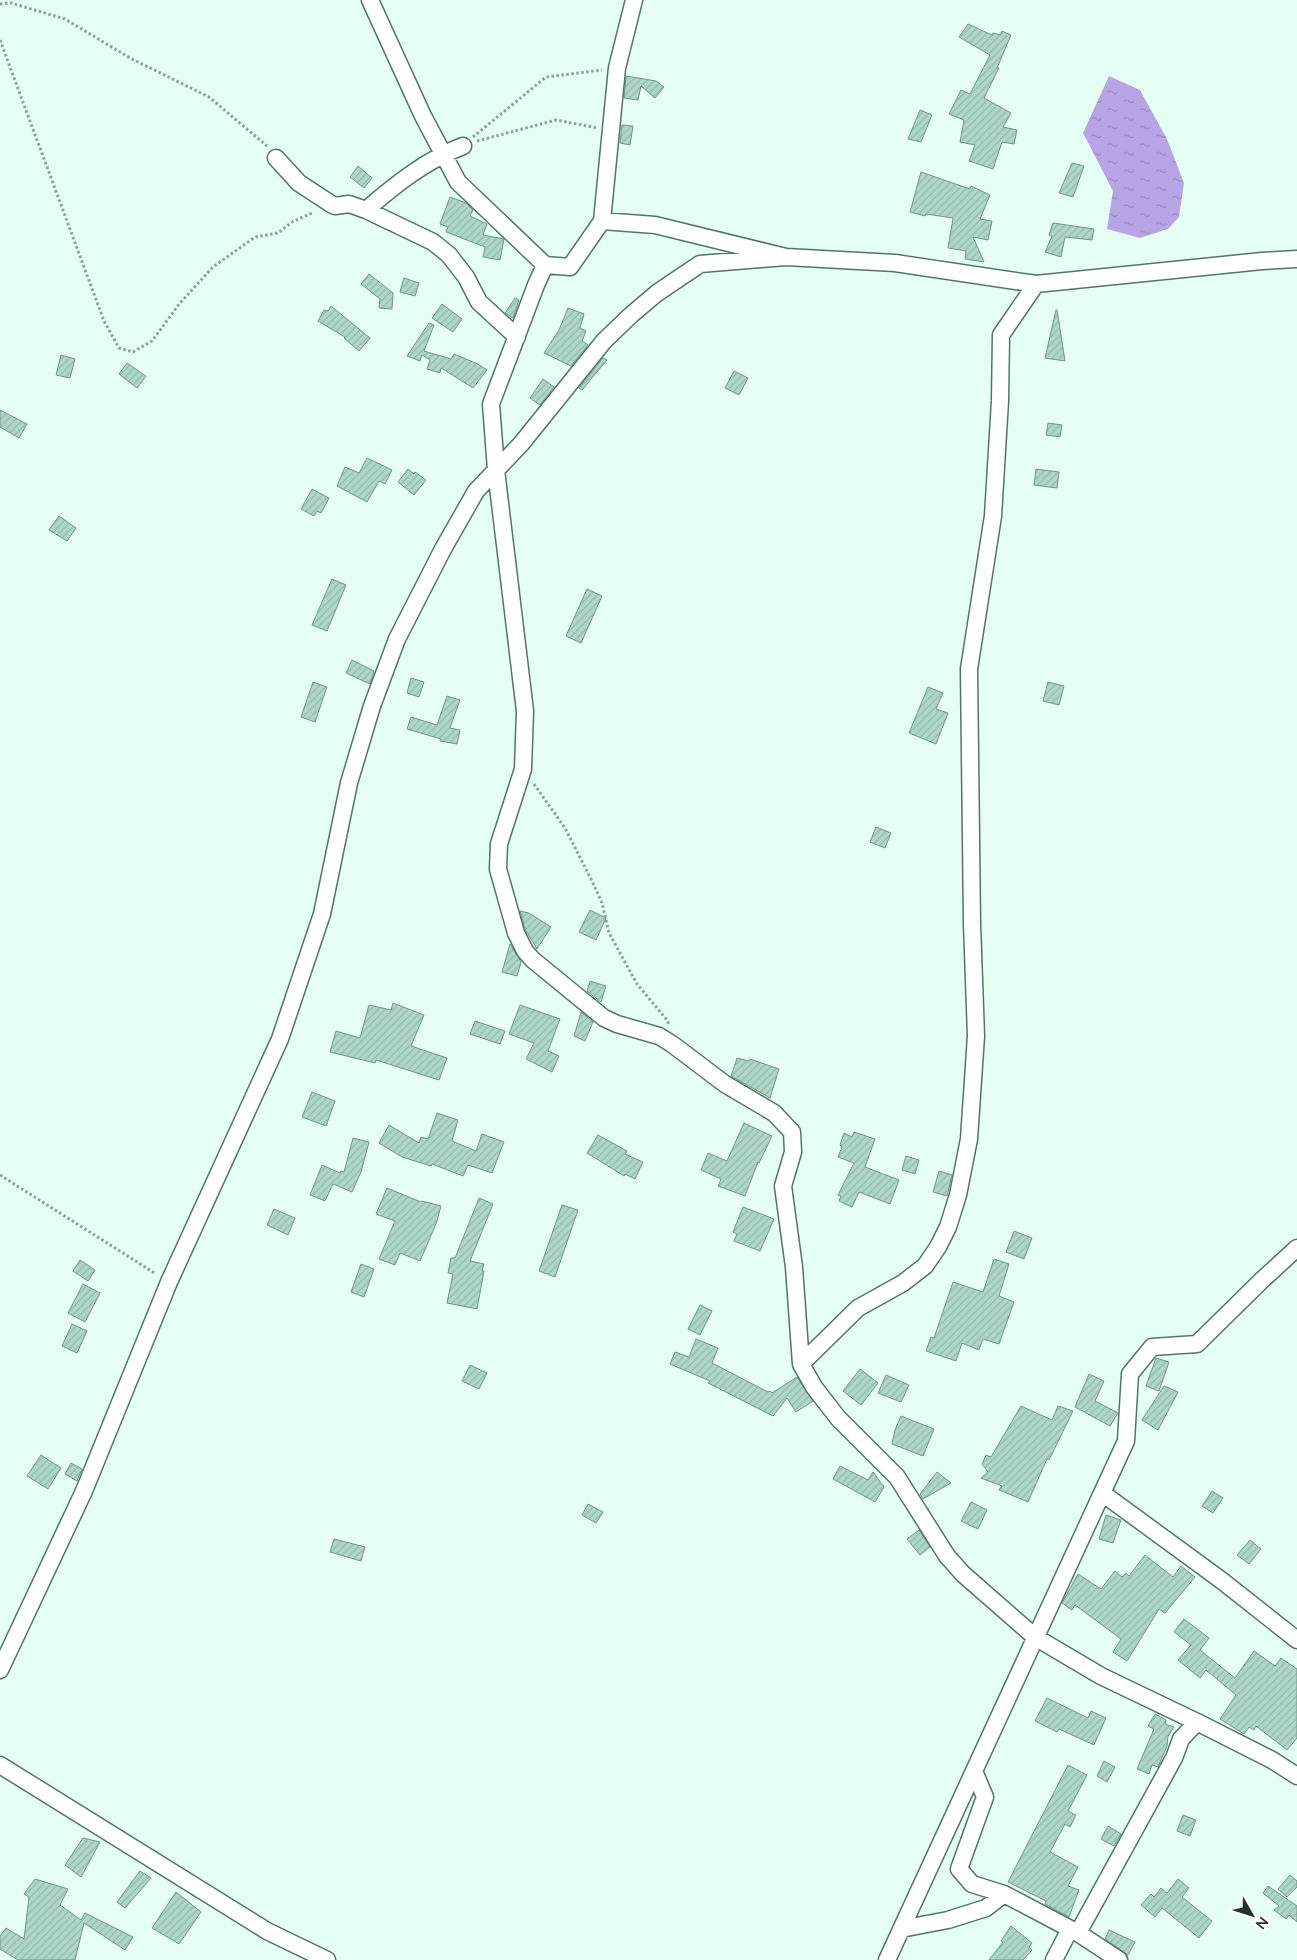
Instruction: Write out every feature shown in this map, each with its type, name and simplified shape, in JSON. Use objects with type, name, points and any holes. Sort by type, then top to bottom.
[{"type":"street","points":[[370,0],[442,154],[458,182],[545,265],[570,267],[602,221],[617,68],[634,0]]},
{"type":"street","points":[[366,210],[405,177],[442,154],[463,146]]},
{"type":"street","points":[[276,158],[299,183],[331,204],[335,206],[349,204],[366,210],[434,242],[449,255],[466,277],[478,302],[517,337]]},
{"type":"street","points":[[602,221],[655,225],[786,257]]},
{"type":"street","points":[[0,1670],[84,1491],[169,1282],[280,1039],[322,914],[349,783],[372,706],[397,639],[443,549],[476,491],[549,411],[604,340],[657,293],[700,264],[786,257],[895,263],[1036,284],[1297,259]]},
{"type":"street","points":[[545,265],[491,404],[496,470],[504,521],[525,711],[523,769],[499,844],[498,868],[522,948],[533,960],[604,1018],[616,1024],[659,1036],[679,1048],[725,1084],[774,1112],[792,1132],[793,1152],[783,1186],[794,1267],[801,1364],[814,1387],[838,1418],[897,1477],[947,1556],[963,1574],[1035,1637],[1101,1676],[1272,1760],[1297,1776]]},
{"type":"street","points":[[801,1364],[858,1308],[903,1283],[925,1266],[938,1247],[948,1227],[958,1195],[969,1139],[976,1036],[972,924],[970,669],[993,516],[1000,401],[1001,335],[1036,284]]},
{"type":"street","points":[[887,1960],[1126,1441],[1130,1374],[1152,1347],[1197,1344],[1261,1280],[1297,1248]]},
{"type":"street","points":[[1102,1493],[1221,1580],[1297,1640]]},
{"type":"street","points":[[1054,1960],[1074,1931],[1174,1758],[1181,1740],[1197,1722]]},
{"type":"street","points":[[0,1764],[268,1931],[327,1960]]},
{"type":"street","points":[[974,1771],[985,1796],[959,1869],[972,1884],[1004,1894],[1074,1931],[1119,1960]]},
{"type":"street","points":[[901,1930],[948,1920],[986,1908],[1004,1894]]},
{"type":"path","points":[[0,4],[11,4],[65,19],[130,58],[209,97],[264,143],[276,158]]},
{"type":"path","points":[[0,40],[104,321],[119,348],[133,352],[152,341],[180,303],[212,266],[255,237],[278,233],[292,222],[331,204]]},
{"type":"path","points":[[463,146],[546,77],[617,68]]},
{"type":"path","points":[[463,146],[556,120],[611,130]]},
{"type":"path","points":[[523,769],[565,828],[602,903],[609,933],[637,984],[668,1020],[679,1048]]},
{"type":"path","points":[[0,1175],[169,1282]]},
{"type":"water","points":[[1109,76],[1140,90],[1167,139],[1184,183],[1179,217],[1168,229],[1140,238],[1107,229],[1113,191],[1083,133]]},
{"type":"building","points":[[968,24],[992,35],[993,33],[1000,35],[1002,31],[1011,35],[997,68],[999,68],[984,98],[1011,113],[1003,127],[1017,130],[1014,144],[1002,142],[993,169],[969,161],[975,145],[960,142],[964,120],[949,114],[961,90],[970,94],[990,55],[959,37]]},
{"type":"building","points":[[626,76],[656,81],[664,87],[655,98],[641,86],[638,100],[624,98]]},
{"type":"building","points":[[920,110],[932,115],[921,142],[908,139]]},
{"type":"building","points":[[622,125],[633,126],[630,145],[620,143]]},
{"type":"building","points":[[1072,163],[1084,166],[1073,197],[1059,193]]},
{"type":"building","points":[[358,166],[372,178],[364,188],[350,177]]},
{"type":"building","points":[[921,172],[970,189],[971,186],[990,195],[980,219],[992,221],[988,240],[973,237],[984,262],[965,259],[966,251],[948,248],[953,218],[926,214],[925,216],[910,212]]},
{"type":"building","points":[[450,197],[466,203],[473,210],[470,216],[487,224],[483,235],[504,239],[500,260],[483,257],[485,247],[446,232],[448,227],[440,224]]},
{"type":"building","points":[[1053,223],[1094,229],[1092,240],[1065,237],[1061,257],[1045,252],[1052,236],[1049,235]]},
{"type":"building","points":[[369,274],[393,293],[392,309],[379,308],[380,299],[361,284]]},
{"type":"building","points":[[404,278],[419,283],[415,296],[400,292]]},
{"type":"building","points":[[515,298],[519,300],[513,318],[505,313]]},
{"type":"building","points":[[442,304],[462,319],[453,332],[432,318]]},
{"type":"building","points":[[331,306],[370,338],[359,351],[345,337],[318,321],[324,310],[328,311]]},
{"type":"building","points":[[568,308],[584,314],[580,328],[586,331],[582,341],[588,345],[571,366],[544,353],[559,330]]},
{"type":"building","points":[[1057,310],[1065,361],[1045,358]]},
{"type":"building","points":[[429,323],[434,325],[424,351],[451,359],[454,354],[487,370],[473,388],[441,368],[440,373],[427,369],[430,360],[422,355],[420,361],[407,356]]},
{"type":"building","points":[[61,355],[75,359],[70,378],[56,375]]},
{"type":"building","points":[[603,358],[607,360],[582,390],[579,388]]},
{"type":"building","points":[[127,363],[146,376],[137,388],[119,374]]},
{"type":"building","points":[[734,371],[748,378],[739,395],[725,388]]},
{"type":"building","points":[[543,379],[554,387],[540,405],[530,398]]},
{"type":"building","points":[[0,410],[27,424],[19,438],[0,427]]},
{"type":"building","points":[[1048,423],[1062,425],[1060,437],[1046,435]]},
{"type":"building","points":[[367,458],[392,470],[385,484],[379,481],[367,502],[337,486],[345,467],[359,473]]},
{"type":"building","points":[[408,469],[426,480],[414,495],[398,482]]},
{"type":"building","points":[[1036,469],[1059,472],[1057,488],[1034,485]]},
{"type":"building","points":[[312,489],[329,498],[321,513],[317,511],[314,516],[301,509]]},
{"type":"building","points":[[59,516],[76,528],[67,541],[49,530]]},
{"type":"building","points":[[332,579],[346,585],[327,631],[312,625]]},
{"type":"building","points":[[587,589],[602,596],[581,643],[566,636]]},
{"type":"building","points":[[352,660],[374,671],[370,684],[346,673]]},
{"type":"building","points":[[411,678],[424,682],[419,697],[407,693]]},
{"type":"building","points":[[313,682],[327,687],[315,722],[301,717]]},
{"type":"building","points":[[1048,682],[1064,686],[1059,705],[1043,701]]},
{"type":"building","points":[[928,687],[943,693],[936,709],[948,713],[936,744],[909,733]]},
{"type":"building","points":[[447,696],[460,700],[450,728],[460,730],[457,744],[440,741],[441,739],[407,729],[411,717],[437,725]]},
{"type":"building","points":[[876,827],[891,833],[885,848],[870,842]]},
{"type":"building","points":[[590,910],[606,918],[596,940],[579,932]]},
{"type":"building","points":[[520,911],[529,913],[551,927],[537,949],[525,929]]},
{"type":"building","points":[[510,944],[521,962],[517,976],[502,972]]},
{"type":"building","points":[[590,981],[606,986],[601,1002],[587,991]]},
{"type":"building","points":[[393,1003],[424,1015],[411,1046],[447,1058],[439,1080],[376,1060],[375,1063],[330,1052],[336,1031],[360,1038],[369,1005],[391,1010]]},
{"type":"building","points":[[520,1005],[560,1019],[548,1051],[559,1056],[552,1072],[526,1059],[534,1043],[509,1034]]},
{"type":"building","points":[[581,1012],[593,1022],[585,1041],[574,1036]]},
{"type":"building","points":[[475,1021],[505,1031],[500,1044],[470,1034]]},
{"type":"building","points":[[737,1058],[749,1061],[750,1059],[779,1069],[770,1098],[731,1076]]},
{"type":"building","points":[[312,1092],[335,1101],[326,1126],[302,1117]]},
{"type":"building","points":[[437,1113],[458,1120],[452,1141],[476,1151],[482,1134],[504,1142],[492,1173],[468,1165],[463,1176],[432,1164],[431,1166],[402,1157],[379,1143],[389,1125],[419,1143],[421,1137],[428,1139]]},
{"type":"building","points":[[744,1123],[772,1136],[758,1162],[745,1196],[718,1186],[721,1179],[701,1170],[708,1153],[727,1161]]},
{"type":"building","points":[[854,1132],[875,1139],[865,1167],[899,1180],[890,1204],[859,1192],[852,1207],[839,1201],[841,1196],[838,1195],[854,1163],[838,1157],[842,1147],[840,1145],[844,1133],[852,1137]]},
{"type":"building","points":[[598,1135],[627,1151],[625,1154],[643,1162],[635,1179],[625,1174],[624,1176],[587,1153]]},
{"type":"building","points":[[353,1138],[369,1142],[361,1172],[352,1192],[333,1184],[325,1201],[310,1195],[322,1165],[340,1173],[341,1171],[344,1172]]},
{"type":"building","points":[[906,1156],[919,1160],[915,1174],[902,1170]]},
{"type":"building","points":[[939,1171],[952,1175],[947,1196],[933,1192]]},
{"type":"building","points":[[387,1188],[421,1202],[441,1206],[436,1224],[420,1261],[400,1253],[395,1265],[379,1259],[395,1221],[376,1214]]},
{"type":"building","points":[[479,1198],[493,1204],[470,1261],[484,1264],[477,1309],[447,1303],[453,1274],[448,1273],[451,1258],[455,1258]]},
{"type":"building","points":[[562,1205],[578,1210],[555,1277],[539,1271]]},
{"type":"building","points":[[743,1207],[774,1219],[760,1251],[734,1241],[737,1234],[733,1232]]},
{"type":"building","points":[[274,1209],[295,1218],[288,1235],[267,1225]]},
{"type":"building","points":[[1014,1231],[1032,1238],[1024,1259],[1006,1252]]},
{"type":"building","points":[[994,1259],[1009,1264],[999,1296],[1014,1302],[999,1344],[983,1339],[979,1350],[962,1343],[956,1361],[926,1351],[931,1337],[934,1338],[953,1282],[983,1292]]},
{"type":"building","points":[[80,1260],[95,1270],[88,1281],[73,1271]]},
{"type":"building","points":[[361,1264],[374,1269],[364,1297],[351,1292]]},
{"type":"building","points":[[83,1284],[100,1293],[85,1322],[68,1313]]},
{"type":"building","points":[[700,1305],[712,1311],[700,1335],[688,1329]]},
{"type":"building","points":[[72,1324],[87,1331],[77,1353],[62,1346]]},
{"type":"building","points":[[696,1339],[718,1348],[712,1363],[768,1392],[772,1393],[797,1377],[813,1401],[796,1412],[787,1398],[773,1416],[708,1383],[710,1381],[670,1364],[675,1352],[689,1357]]},
{"type":"building","points":[[1156,1358],[1169,1362],[1159,1391],[1146,1386]]},
{"type":"building","points":[[470,1365],[487,1373],[479,1389],[462,1381]]},
{"type":"building","points":[[860,1369],[878,1383],[861,1405],[843,1391]]},
{"type":"building","points":[[1089,1374],[1104,1381],[1095,1401],[1118,1413],[1110,1426],[1075,1407]]},
{"type":"building","points":[[886,1375],[909,1385],[901,1402],[878,1393]]},
{"type":"building","points":[[1164,1386],[1178,1392],[1158,1430],[1142,1420]]},
{"type":"building","points":[[1021,1406],[1052,1420],[1058,1406],[1073,1411],[1049,1460],[1047,1459],[1028,1502],[999,1490],[1002,1486],[981,1478],[988,1472],[982,1464],[986,1455],[991,1457]]},
{"type":"building","points":[[901,1416],[934,1429],[923,1456],[892,1444]]},
{"type":"building","points":[[41,1455],[61,1468],[48,1489],[27,1476]]},
{"type":"building","points":[[71,1463],[82,1469],[77,1481],[65,1474]]},
{"type":"building","points":[[840,1466],[868,1480],[873,1472],[884,1487],[875,1502],[833,1479]]},
{"type":"building","points":[[937,1472],[951,1483],[923,1499],[920,1494]]},
{"type":"building","points":[[1212,1491],[1223,1498],[1213,1513],[1202,1506]]},
{"type":"building","points":[[971,1502],[987,1510],[978,1529],[961,1521]]},
{"type":"building","points":[[588,1504],[603,1512],[596,1523],[582,1515]]},
{"type":"building","points":[[1106,1515],[1121,1520],[1113,1543],[1099,1539]]},
{"type":"building","points":[[919,1530],[930,1547],[920,1555],[907,1539]]},
{"type":"building","points":[[334,1539],[365,1547],[361,1561],[330,1552]]},
{"type":"building","points":[[1250,1540],[1261,1549],[1249,1564],[1237,1555]]},
{"type":"building","points":[[1145,1555],[1173,1577],[1181,1566],[1195,1577],[1165,1613],[1159,1609],[1127,1661],[1113,1652],[1121,1639],[1075,1605],[1072,1610],[1062,1603],[1078,1574],[1101,1589],[1115,1571],[1122,1577],[1126,1573],[1129,1576]]},
{"type":"building","points":[[1184,1619],[1209,1638],[1200,1650],[1235,1678],[1254,1651],[1275,1666],[1281,1658],[1297,1669],[1297,1738],[1287,1750],[1256,1726],[1254,1730],[1249,1727],[1244,1734],[1220,1719],[1236,1695],[1206,1670],[1200,1678],[1178,1660],[1191,1645],[1174,1632]]},
{"type":"building","points":[[1047,1698],[1088,1718],[1091,1711],[1106,1718],[1094,1745],[1059,1729],[1057,1732],[1035,1721]]},
{"type":"building","points":[[1155,1714],[1166,1720],[1165,1724],[1174,1727],[1168,1736],[1167,1746],[1158,1767],[1152,1765],[1149,1774],[1137,1769],[1154,1729],[1148,1726]]},
{"type":"building","points":[[1104,1761],[1115,1767],[1107,1782],[1097,1776]]},
{"type":"building","points":[[1068,1765],[1087,1775],[1068,1811],[1076,1815],[1070,1827],[1065,1824],[1050,1852],[1078,1867],[1068,1886],[1079,1890],[1069,1917],[1045,1904],[1046,1901],[1008,1882]]},
{"type":"building","points":[[1183,1815],[1196,1820],[1190,1836],[1177,1831]]},
{"type":"building","points":[[1108,1826],[1121,1834],[1114,1846],[1101,1839]]},
{"type":"building","points":[[83,1838],[100,1842],[81,1877],[65,1865]]},
{"type":"building","points":[[140,1871],[151,1878],[125,1908],[117,1902]]},
{"type":"building","points":[[1290,1875],[1297,1881],[1297,1887],[1287,1897],[1278,1889]]},
{"type":"building","points":[[35,1879],[68,1889],[60,1905],[81,1920],[85,1913],[133,1937],[125,1950],[84,1923],[75,1960],[18,1960],[0,1949],[0,1936],[6,1928],[24,1939],[29,1897],[24,1894]]},
{"type":"building","points":[[1178,1879],[1189,1888],[1182,1897],[1212,1921],[1199,1938],[1162,1908],[1155,1917],[1141,1905],[1151,1894],[1154,1897],[1161,1888],[1167,1893]]},
{"type":"building","points":[[1268,1886],[1297,1906],[1297,1922],[1289,1915],[1286,1919],[1274,1910],[1279,1906],[1263,1893]]},
{"type":"building","points":[[176,1892],[201,1912],[179,1944],[152,1928]]},
{"type":"building","points":[[1011,1926],[1032,1943],[1029,1947],[1032,1950],[1023,1960],[989,1960],[1003,1942],[1001,1941]]},
{"type":"building","points":[[1109,1930],[1135,1942],[1128,1955],[1105,1939]]}]
